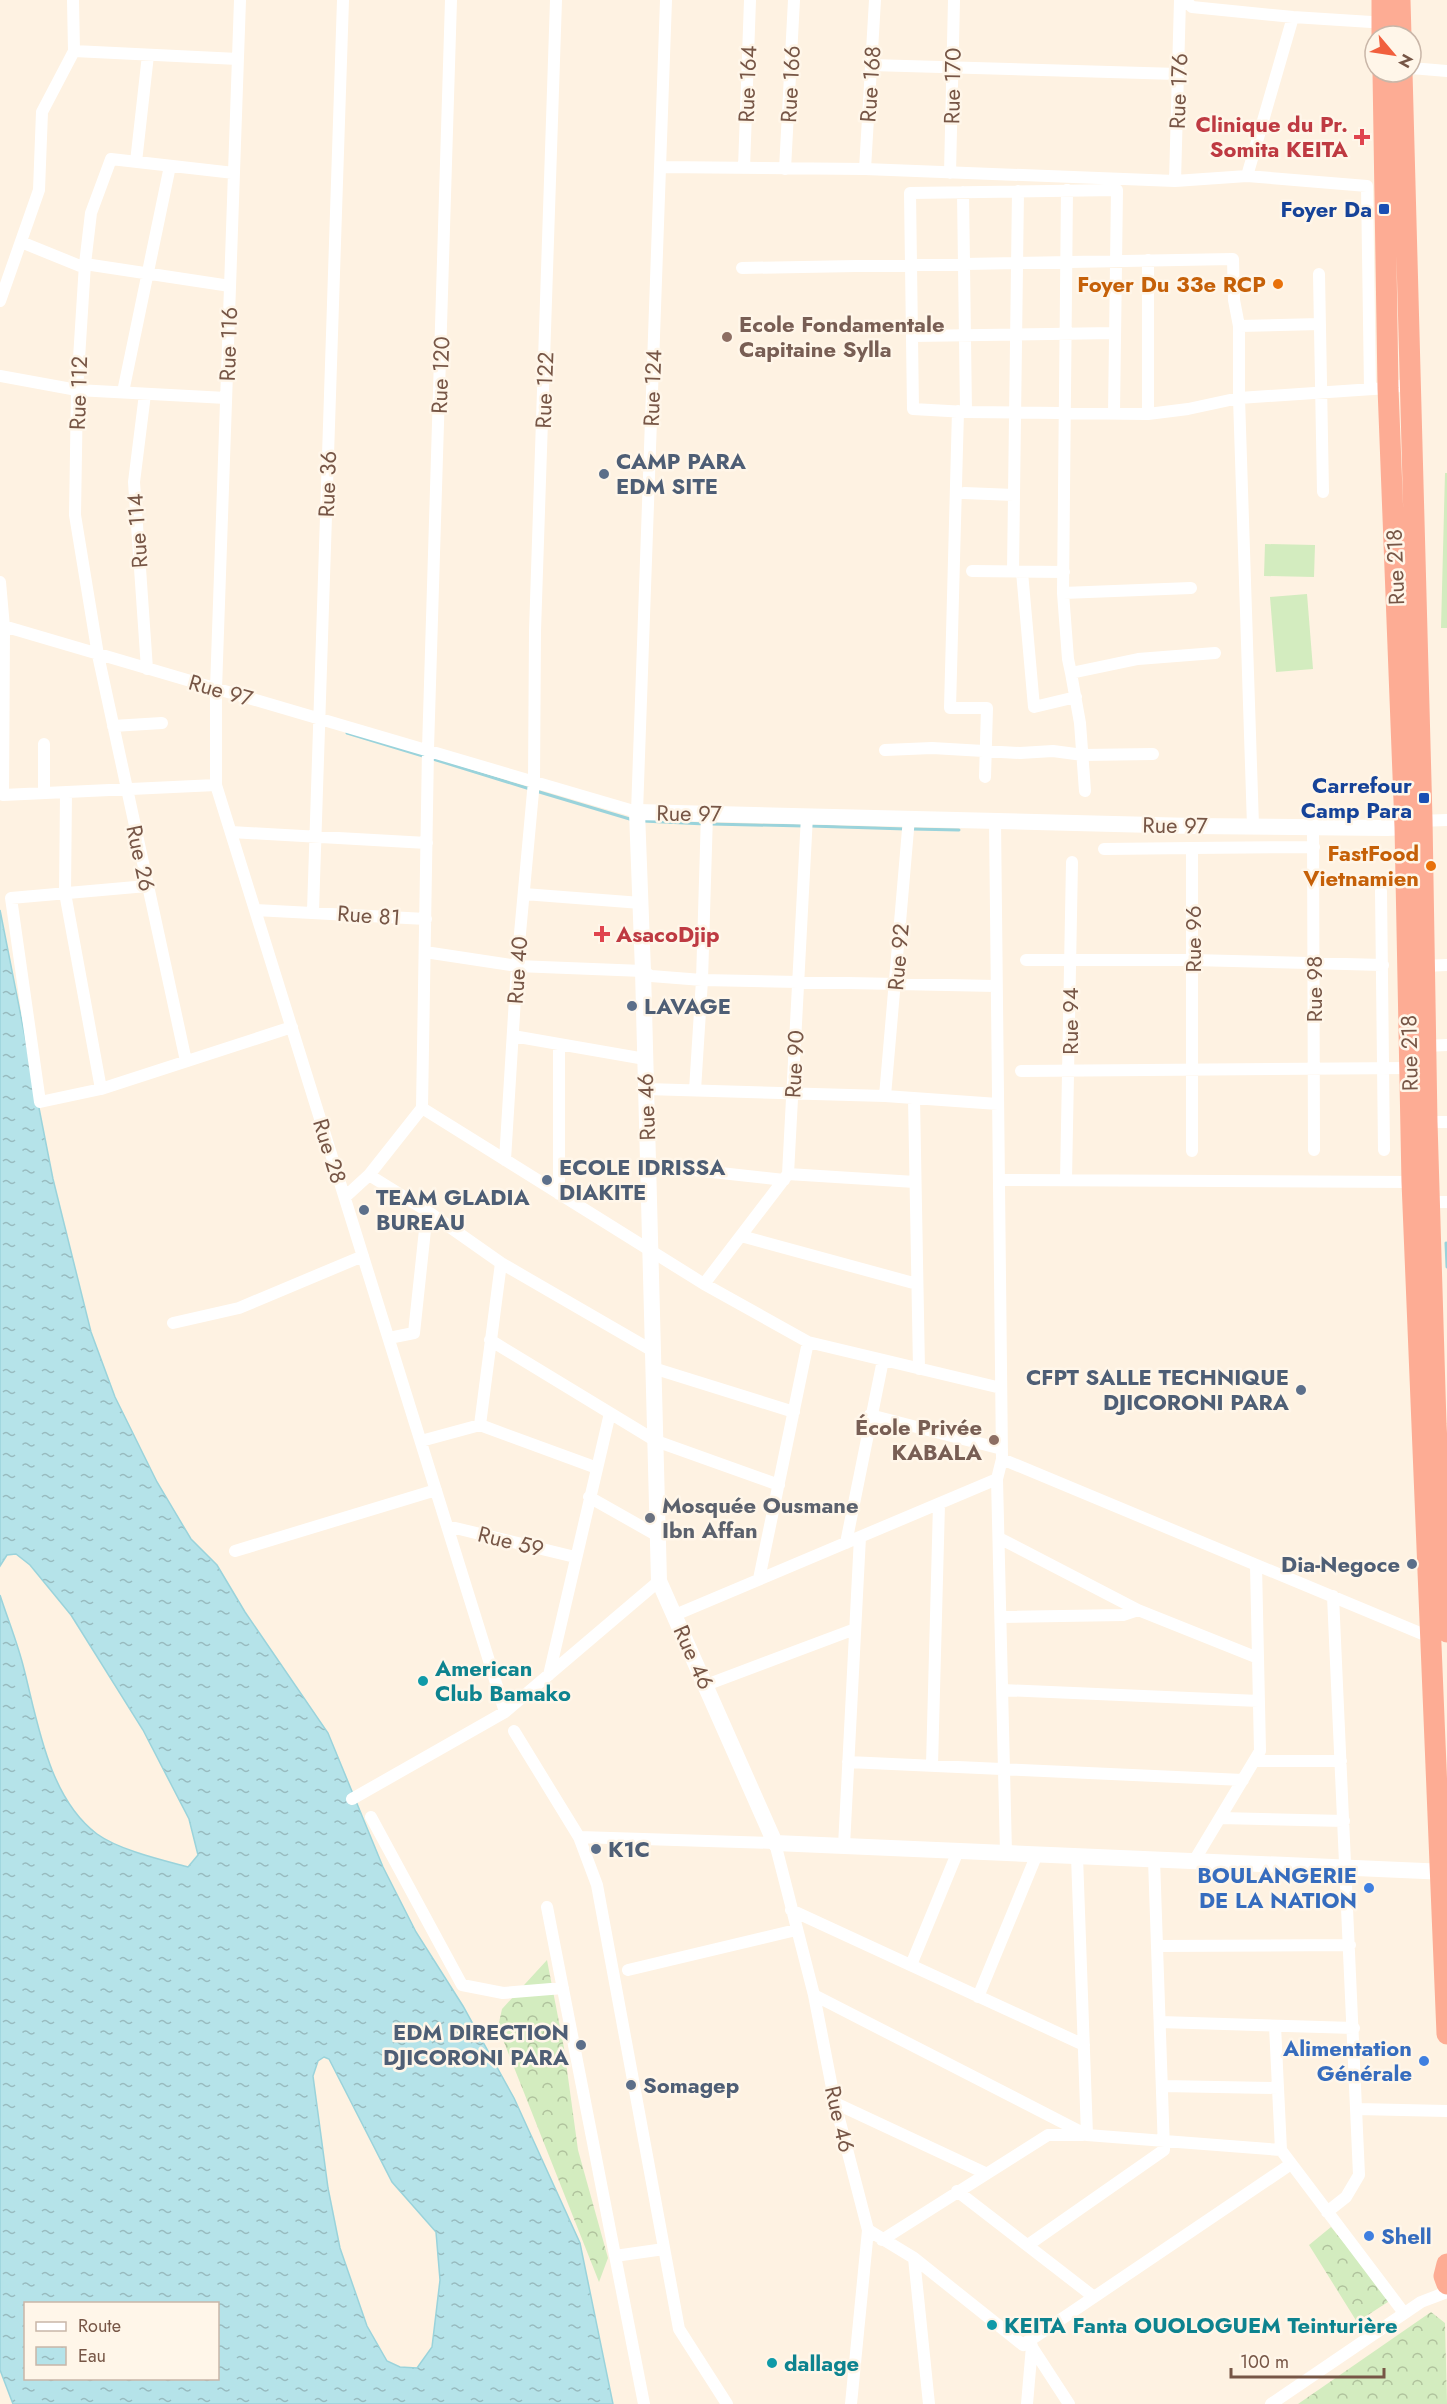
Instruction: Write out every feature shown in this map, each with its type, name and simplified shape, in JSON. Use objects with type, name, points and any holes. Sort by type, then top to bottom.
[{"type":"highway","points":[[1382,0],[1389,24]]},
{"type":"highway","points":[[1393,24],[1400,0]]},
{"type":"highway","name":"Rue 218","points":[[1383,84],[1379,388],[1414,823],[1424,966],[1426,1046],[1437,1122],[1439,1202],[1435,1423],[1447,2034]]},
{"type":"highway","name":"Rue 218","points":[[1402,84],[1410,384],[1414,823],[1409,1068],[1412,1182],[1435,1423]]},
{"type":"street","points":[[0,301],[39,190],[42,112],[74,51],[73,0]]},
{"type":"street","name":"Rue 116","points":[[216,689],[240,0]]},
{"type":"street","name":"Rue 36","points":[[313,912],[343,0]]},
{"type":"street","name":"Rue 120","points":[[423,1108],[428,749],[452,0]]},
{"type":"street","name":"Rue 122","points":[[534,781],[536,620],[556,0]]},
{"type":"street","name":"Rue 124","points":[[637,812],[666,0]]},
{"type":"street","name":"Rue 164","points":[[744,168],[750,0]]},
{"type":"street","name":"Rue 166","points":[[785,169],[794,0]]},
{"type":"street","name":"Rue 168","points":[[865,169],[875,0]]},
{"type":"street","name":"Rue 170","points":[[950,173],[954,0]]},
{"type":"street","name":"Rue 176","points":[[1174,181],[1180,0]]},
{"type":"street","points":[[1185,0],[1192,7],[1363,26]]},
{"type":"street","points":[[1247,176],[1293,17]]},
{"type":"street","points":[[74,51],[238,59]]},
{"type":"street","points":[[136,162],[148,55]]},
{"type":"street","points":[[1431,70],[1447,61]]},
{"type":"street","points":[[871,65],[1178,74]]},
{"type":"street","points":[[1423,69],[1447,71]]},
{"type":"street","name":"Rue 112","points":[[98,655],[75,515],[77,390],[85,266],[91,213],[111,159],[234,173]]},
{"type":"street","points":[[123,392],[170,166]]},
{"type":"street","points":[[660,167],[865,169],[1174,181],[1247,176],[1367,186],[1379,388]]},
{"type":"street","points":[[1067,190],[1063,593],[1068,659],[1076,697],[1085,791]]},
{"type":"street","points":[[1114,414],[1117,190],[910,193],[913,409],[962,412],[1015,412],[1114,414],[1148,414],[1188,409],[1239,398],[1410,384]]},
{"type":"street","points":[[1018,191],[1014,495],[1017,571],[1034,707],[1076,697]]},
{"type":"street","points":[[963,192],[965,335],[950,708],[987,708],[985,777]]},
{"type":"street","points":[[21,242],[85,266],[230,286]]},
{"type":"street","points":[[742,268],[1233,259],[1234,300],[1239,326],[1239,398],[1253,826]]},
{"type":"street","points":[[1148,260],[1148,414]]},
{"type":"street","points":[[1319,274],[1323,492]]},
{"type":"street","points":[[1239,326],[1320,324]]},
{"type":"street","points":[[912,336],[1115,333]]},
{"type":"street","points":[[0,376],[77,390],[226,398]]},
{"type":"street","name":"Rue 114","points":[[145,393],[134,482],[147,669]]},
{"type":"street","points":[[964,493],[1014,495]]},
{"type":"street","points":[[972,571],[1064,572]]},
{"type":"street","points":[[0,582],[3,795],[216,785]]},
{"type":"street","points":[[1063,593],[1191,588]]},
{"type":"street","name":"Rue 97","points":[[2,626],[637,812],[707,814],[807,823],[909,826],[995,820],[1313,827],[1414,823]]},
{"type":"street","points":[[1071,673],[1138,659],[1215,653]]},
{"type":"street","name":"Rue 26","points":[[98,655],[186,1061]]},
{"type":"street","name":"Rue 28","points":[[216,689],[216,785],[505,1712]]},
{"type":"street","points":[[113,726],[162,723]]},
{"type":"street","points":[[44,744],[44,793]]},
{"type":"street","points":[[885,750],[1020,753],[1053,751],[1083,755],[1153,754]]},
{"type":"street","name":"Rue 40","points":[[505,1160],[517,966],[534,781]]},
{"type":"street","points":[[66,792],[65,893],[101,1089]]},
{"type":"street","name":"Rue 46","points":[[637,812],[644,971],[659,1581],[775,1843],[814,1995],[836,2103],[868,2230],[851,2404]]},
{"type":"street","points":[[694,1090],[702,980],[707,814]]},
{"type":"street","points":[[995,820],[1002,1454],[998,1479],[1006,1853]]},
{"type":"street","points":[[1414,823],[1447,820]]},
{"type":"street","name":"Rue 90","points":[[786,1177],[793,1093],[807,823]]},
{"type":"street","name":"Rue 92","points":[[885,1096],[909,826]]},
{"type":"street","name":"Rue 98","points":[[1313,827],[1314,1150]]},
{"type":"street","points":[[231,832],[427,843]]},
{"type":"street","name":"Rue 96","points":[[1192,848],[1192,1151]]},
{"type":"street","points":[[1104,849],[1314,848]]},
{"type":"street","name":"Rue 94","points":[[1066,1180],[1070,1071],[1072,862]]},
{"type":"street","points":[[147,886],[11,898],[40,1102],[101,1089],[292,1026]]},
{"type":"street","points":[[1381,891],[1385,1068],[1384,1150]]},
{"type":"street","points":[[524,894],[641,903]]},
{"type":"street","points":[[255,910],[313,912]]},
{"type":"street","name":"Rue 81","points":[[313,912],[426,919]]},
{"type":"street","points":[[425,952],[517,966],[644,971],[651,976],[702,980],[996,986]]},
{"type":"street","points":[[1026,960],[1193,960],[1383,965]]},
{"type":"street","points":[[1424,966],[1447,965]]},
{"type":"street","points":[[513,1036],[645,1059]]},
{"type":"street","points":[[559,1044],[559,1194]]},
{"type":"street","points":[[1426,1046],[1447,1045]]},
{"type":"street","points":[[1021,1071],[1409,1068]]},
{"type":"street","points":[[646,1089],[885,1096],[998,1104]]},
{"type":"street","points":[[914,1098],[919,1369]]},
{"type":"street","points":[[345,1197],[369,1175],[423,1108],[651,1252],[808,1342],[1001,1388]]},
{"type":"street","points":[[648,1166],[786,1177],[915,1182]]},
{"type":"street","points":[[369,1175],[427,1210],[501,1263],[653,1351]]},
{"type":"street","points":[[704,1284],[786,1177]]},
{"type":"street","points":[[999,1180],[1412,1182]]},
{"type":"street","points":[[389,1338],[414,1333],[427,1210]]},
{"type":"street","points":[[741,1236],[917,1284]]},
{"type":"street","points":[[173,1323],[239,1308],[363,1256]]},
{"type":"street","points":[[480,1425],[501,1263]]},
{"type":"street","points":[[490,1340],[656,1441],[779,1485]]},
{"type":"street","points":[[759,1579],[808,1342]]},
{"type":"street","points":[[846,1543],[870,1415],[883,1360]]},
{"type":"street","points":[[653,1368],[794,1412]]},
{"type":"street","points":[[549,1675],[610,1413]]},
{"type":"street","points":[[870,1415],[1002,1454],[1256,1565],[1440,1635]]},
{"type":"street","points":[[420,1441],[480,1425],[597,1468]]},
{"type":"street","points":[[675,1616],[998,1479]]},
{"type":"street","points":[[235,1551],[436,1490]]},
{"type":"street","points":[[590,1497],[658,1536]]},
{"type":"street","points":[[932,1765],[939,1504]]},
{"type":"street","name":"Rue 59","points":[[447,1526],[575,1557]]},
{"type":"street","points":[[844,1846],[860,1537]]},
{"type":"street","points":[[999,1538],[1138,1610],[1258,1658]]},
{"type":"street","points":[[1194,1861],[1260,1751],[1256,1565]]},
{"type":"street","points":[[352,1799],[505,1712],[659,1581]]},
{"type":"street","points":[[1327,2212],[1346,2197],[1359,2175],[1333,1596]]},
{"type":"street","points":[[1001,1617],[1124,1615],[1138,1610]]},
{"type":"street","points":[[706,1685],[855,1629]]},
{"type":"street","points":[[1003,1690],[1259,1701]]},
{"type":"street","points":[[514,1731],[579,1837],[597,1885],[679,2330],[727,2404]]},
{"type":"street","points":[[1254,1761],[1341,1761]]},
{"type":"street","points":[[848,1762],[1243,1780]]},
{"type":"street","points":[[371,1817],[462,1985],[503,1993],[563,1988]]},
{"type":"street","points":[[1220,1818],[1344,1821]]},
{"type":"street","points":[[579,1837],[775,1843],[1444,1872]]},
{"type":"street","points":[[910,1965],[958,1851]]},
{"type":"street","points":[[978,1996],[1037,1854]]},
{"type":"street","points":[[1077,1856],[1087,2136]]},
{"type":"street","points":[[1028,2246],[1164,2150],[1154,1859]]},
{"type":"street","points":[[547,1907],[644,2404]]},
{"type":"street","points":[[791,1910],[1084,2045]]},
{"type":"street","points":[[628,1970],[796,1930]]},
{"type":"street","points":[[1157,1946],[1350,1945]]},
{"type":"street","points":[[814,1995],[1087,2136]]},
{"type":"street","points":[[1160,2022],[1354,2028]]},
{"type":"street","points":[[1275,2026],[1281,2150],[1404,2313]]},
{"type":"street","points":[[1162,2086],[1278,2088]]},
{"type":"street","points":[[836,2103],[985,2173]]},
{"type":"street","points":[[1357,2109],[1447,2111]]},
{"type":"street","points":[[882,2240],[1048,2135],[1281,2150]]},
{"type":"street","points":[[868,2230],[914,2258],[1023,2345],[1030,2344],[1291,2164]]},
{"type":"street","points":[[957,2191],[1095,2297]]},
{"type":"street","points":[[615,2256],[664,2249]]},
{"type":"street","points":[[914,2258],[929,2404]]},
{"type":"street","points":[[1271,2404],[1421,2302],[1446,2279]]},
{"type":"street","points":[[1027,2404],[1030,2344]]},
{"type":"street","points":[[1030,2344],[1070,2404]]},
{"type":"green space","points":[[1445,473],[1447,473],[1447,628],[1441,628]]},
{"type":"green space","points":[[1265,544],[1315,545],[1314,577],[1264,576]]},
{"type":"green space","points":[[1307,594],[1313,669],[1276,672],[1270,597]]},
{"type":"green space","points":[[547,1960],[564,2048],[578,2150],[608,2258],[599,2282],[498,2027],[502,2009]]},
{"type":"green space","points":[[1331,2227],[1391,2300],[1357,2322],[1309,2245]]},
{"type":"green space","points":[[1431,2312],[1445,2323],[1447,2404],[1298,2404]]},
{"type":"water","points":[[0,910],[53,1179],[91,1332],[115,1397],[157,1482],[191,1539],[217,1565],[245,1612],[328,1733],[383,1867],[416,1932],[463,2006],[514,2098],[580,2243],[613,2404],[13,2404],[0,2370],[0,1595],[22,1660],[48,1759],[67,1801],[97,1834],[117,1845],[188,1867],[198,1855],[189,1819],[143,1730],[71,1615],[30,1565],[16,1554],[7,1555],[0,1566]],"holes":[[[324,2057],[329,2059],[392,2182],[436,2232],[440,2280],[432,2347],[417,2368],[400,2367],[387,2361],[367,2326],[340,2248],[328,2188],[313,2076],[318,2061]]]},
{"type":"waterway","points":[[347,733],[423,756]]},
{"type":"waterway","points":[[433,759],[530,789]]},
{"type":"waterway","points":[[536,791],[633,820]]},
{"type":"waterway","points":[[643,821],[705,824]]},
{"type":"waterway","points":[[711,824],[804,826]]},
{"type":"waterway","points":[[810,826],[906,829]]},
{"type":"waterway","points":[[912,829],[959,830]]},
{"type":"waterway","points":[[1446,1243],[1447,1267]]},
{"type":"place","name":"Clinique du Pr. Somita KEITA","points":[[1362,137]]},
{"type":"place","name":"Foyer Da","points":[[1384,209]]},
{"type":"place","name":"Foyer Du 33e RCP","points":[[1278,284]]},
{"type":"place","name":"Ecole Fondamentale Capitaine Sylla","points":[[727,337]]},
{"type":"place","name":"CAMP PARA EDM SITE","points":[[604,474]]},
{"type":"place","name":"Carrefour Camp Para","points":[[1424,798]]},
{"type":"place","name":"FastFood Vietnamien","points":[[1431,866]]},
{"type":"place","name":"AsacoDjip","points":[[602,934]]},
{"type":"place","name":"LAVAGE","points":[[632,1006]]},
{"type":"place","name":"ECOLE IDRISSA DIAKITE","points":[[547,1180]]},
{"type":"place","name":"TEAM GLADIA BUREAU","points":[[364,1210]]},
{"type":"place","name":"CFPT SALLE TECHNIQUE DJICORONI PARA","points":[[1301,1390]]},
{"type":"place","name":"École Privée KABALA","points":[[994,1440]]},
{"type":"place","name":"Mosquée Ousmane Ibn Affan","points":[[650,1518]]},
{"type":"place","name":"Dia-Negoce","points":[[1412,1564]]},
{"type":"place","name":"American Club Bamako","points":[[423,1681]]},
{"type":"place","name":"K1C","points":[[596,1849]]},
{"type":"place","name":"BOULANGERIE DE LA NATION","points":[[1369,1888]]},
{"type":"place","name":"EDM DIRECTION DJICORONI PARA","points":[[581,2045]]},
{"type":"place","name":"Alimentation Générale","points":[[1424,2061]]},
{"type":"place","name":"Somagep","points":[[631,2085]]},
{"type":"place","name":"Shell","points":[[1369,2236]]},
{"type":"place","name":"KEITA Fanta OUOLOGUEM Teinturière","points":[[992,2325]]},
{"type":"place","name":"dallage","points":[[772,2363]]}]
